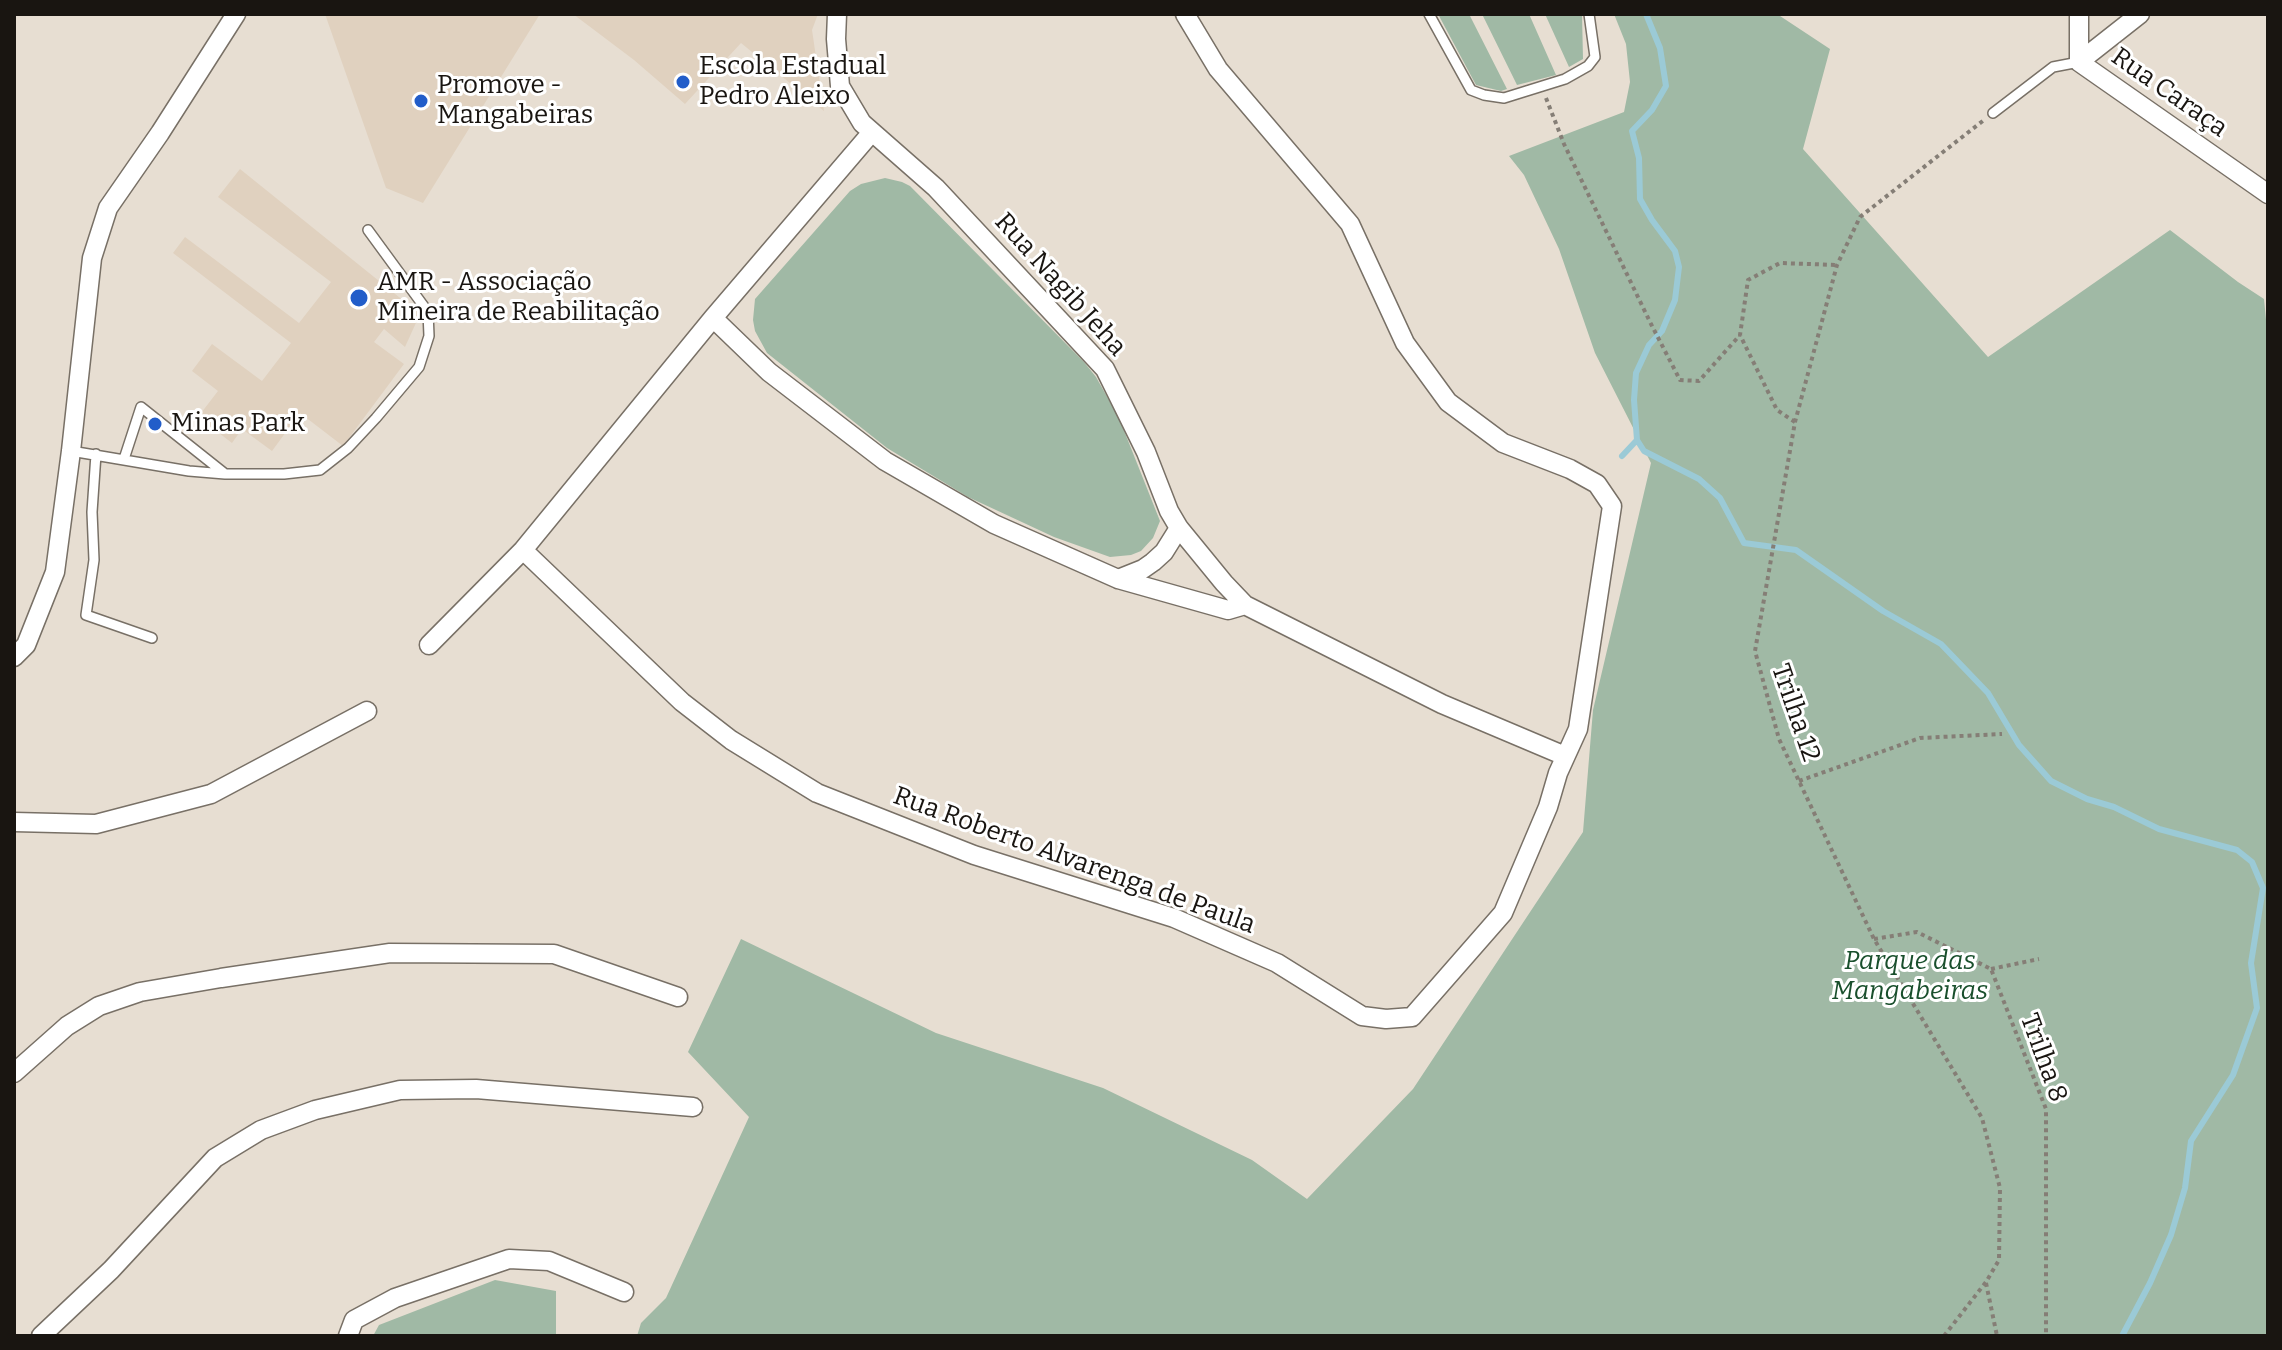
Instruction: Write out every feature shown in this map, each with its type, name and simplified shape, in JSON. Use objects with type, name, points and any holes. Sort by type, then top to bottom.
[{"type":"street","points":[[14,657],[26,645],[55,572],[92,258],[108,208],[236,14]]},
{"type":"street","name":"Rua Nagib Jeha","points":[[837,14],[840,86],[862,123],[936,188],[1105,369],[1179,528],[1245,605],[1442,704],[1565,756]]},
{"type":"street","name":"Rua Roberto Alvarenga de Paula","points":[[523,550],[682,702],[731,740],[817,793],[974,855],[1174,918],[1277,963],[1362,1016],[1386,1019],[1412,1017],[1503,913],[1548,807],[1558,773],[1578,729],[1612,506],[1597,484],[1570,469],[1503,443],[1448,402],[1405,343],[1350,224],[1218,69],[1185,14]]},
{"type":"street","name":"Rua Caraça","points":[[2079,14],[2079,62],[2268,194]]},
{"type":"street","points":[[2079,62],[2140,14]]},
{"type":"street","points":[[429,645],[523,550],[713,318],[872,132]]},
{"type":"street","name":"Rua Nagib Jeha","points":[[713,318],[769,372],[885,461],[994,524],[1118,579],[1228,610],[1245,605]]},
{"type":"street","points":[[1118,579],[1153,562],[1164,552],[1179,528]]},
{"type":"street","points":[[14,822],[96,824],[211,794],[367,711]]},
{"type":"street","points":[[14,1073],[67,1026],[99,1006],[140,992],[390,953],[554,954],[678,997]]},
{"type":"street","points":[[41,1336],[111,1270],[215,1158],[261,1130],[315,1110],[400,1090],[476,1089],[693,1107]]},
{"type":"street","points":[[348,1336],[354,1320],[395,1298],[509,1259],[549,1261],[624,1292]]},
{"type":"lane","points":[[1429,14],[1471,90],[1504,98],[1542,88],[1588,66],[1595,57],[1589,14]]},
{"type":"lane","points":[[1993,113],[2053,67],[2079,62]]},
{"type":"lane","points":[[71,451],[225,474],[284,474],[320,470],[348,448],[419,367],[429,336],[428,312],[368,230]]},
{"type":"lane","points":[[124,459],[141,407],[225,474]]},
{"type":"lane","points":[[96,454],[92,512],[94,560],[86,615],[152,638]]},
{"type":"path","points":[[1542,88],[1564,144],[1680,380],[1699,381],[1740,335],[1748,280],[1780,263],[1837,265]]},
{"type":"path","name":"Trilha 12","points":[[1944,1336],[1999,1260],[2000,1188],[1982,1118],[1874,939],[1779,739],[1755,651],[1795,422],[1837,265],[1860,217],[1993,113]]},
{"type":"path","points":[[1740,335],[1777,410],[1795,422]]},
{"type":"path","points":[[1799,781],[1920,738],[2002,734]]},
{"type":"path","points":[[1874,939],[1917,932],[1991,969],[2039,959]]},
{"type":"path","name":"Trilha 8","points":[[1991,969],[2046,1109],[2046,1336]]},
{"type":"path","points":[[1986,1282],[1997,1336]]},
{"type":"shaded area","name":"Promove - Mangabeiras","points":[[325,14],[540,14],[423,203],[386,188]]},
{"type":"shaded area","name":"Escola Estadual Pedro Aleixo","points":[[573,14],[818,14],[812,30],[824,111],[741,43],[685,104]]},
{"type":"shaded area","name":"AMR - Associação Mineira de Reabilitação","points":[[240,169],[420,314],[405,347],[384,329],[374,342],[404,364],[343,446],[300,413],[272,451],[242,429],[232,443],[198,417],[218,391],[192,371],[212,344],[262,381],[291,343],[173,253],[185,237],[299,323],[331,282],[218,197]]},
{"type":"green space","points":[[1438,14],[1469,14],[1507,89],[1501,91],[1476,85]]},
{"type":"green space","points":[[1482,14],[1529,14],[1556,75],[1517,85]]},
{"type":"green space","points":[[1545,14],[1582,14],[1583,59],[1569,67]]},
{"type":"green space","name":"Parque das Mangabeiras","points":[[1614,14],[1777,14],[1830,49],[1803,149],[1988,357],[2170,230],[2264,299],[2268,340],[2268,1336],[637,1336],[641,1323],[666,1298],[749,1117],[688,1052],[741,939],[936,1033],[1103,1088],[1252,1160],[1307,1199],[1413,1089],[1583,832],[1593,710],[1651,463],[1595,353],[1559,249],[1524,175],[1509,156],[1624,112],[1630,82],[1626,44]]},
{"type":"green space","points":[[885,178],[910,186],[1096,377],[1119,418],[1160,521],[1153,538],[1141,551],[1110,557],[1054,537],[968,497],[887,448],[767,353],[755,331],[755,299],[850,191],[861,184]]},
{"type":"green space","points":[[495,1280],[556,1291],[556,1336],[373,1336],[379,1325]]},
{"type":"waterway","points":[[1646,14],[1660,48],[1666,86],[1652,110],[1632,131],[1639,158],[1640,199],[1675,251],[1679,267],[1675,300],[1662,331],[1649,345],[1636,373],[1634,400],[1637,440],[1644,451],[1699,479],[1720,498],[1744,543],[1796,550],[1883,611],[1941,644],[1988,693],[2019,745],[2051,781],[2159,829],[2237,850],[2252,862],[2263,888],[2251,963],[2257,1008],[2233,1075],[2191,1141],[2185,1188],[2171,1235],[2122,1336]]},
{"type":"waterway","points":[[1622,456],[1637,440]]},
{"type":"place","name":"Escola Estadual Pedro Aleixo","points":[[683,82]]},
{"type":"place","name":"Promove - Mangabeiras","points":[[421,101]]},
{"type":"place","name":"AMR - Associação Mineira de Reabilitação","points":[[359,298]]},
{"type":"place","name":"Minas Park","points":[[155,424]]}]
